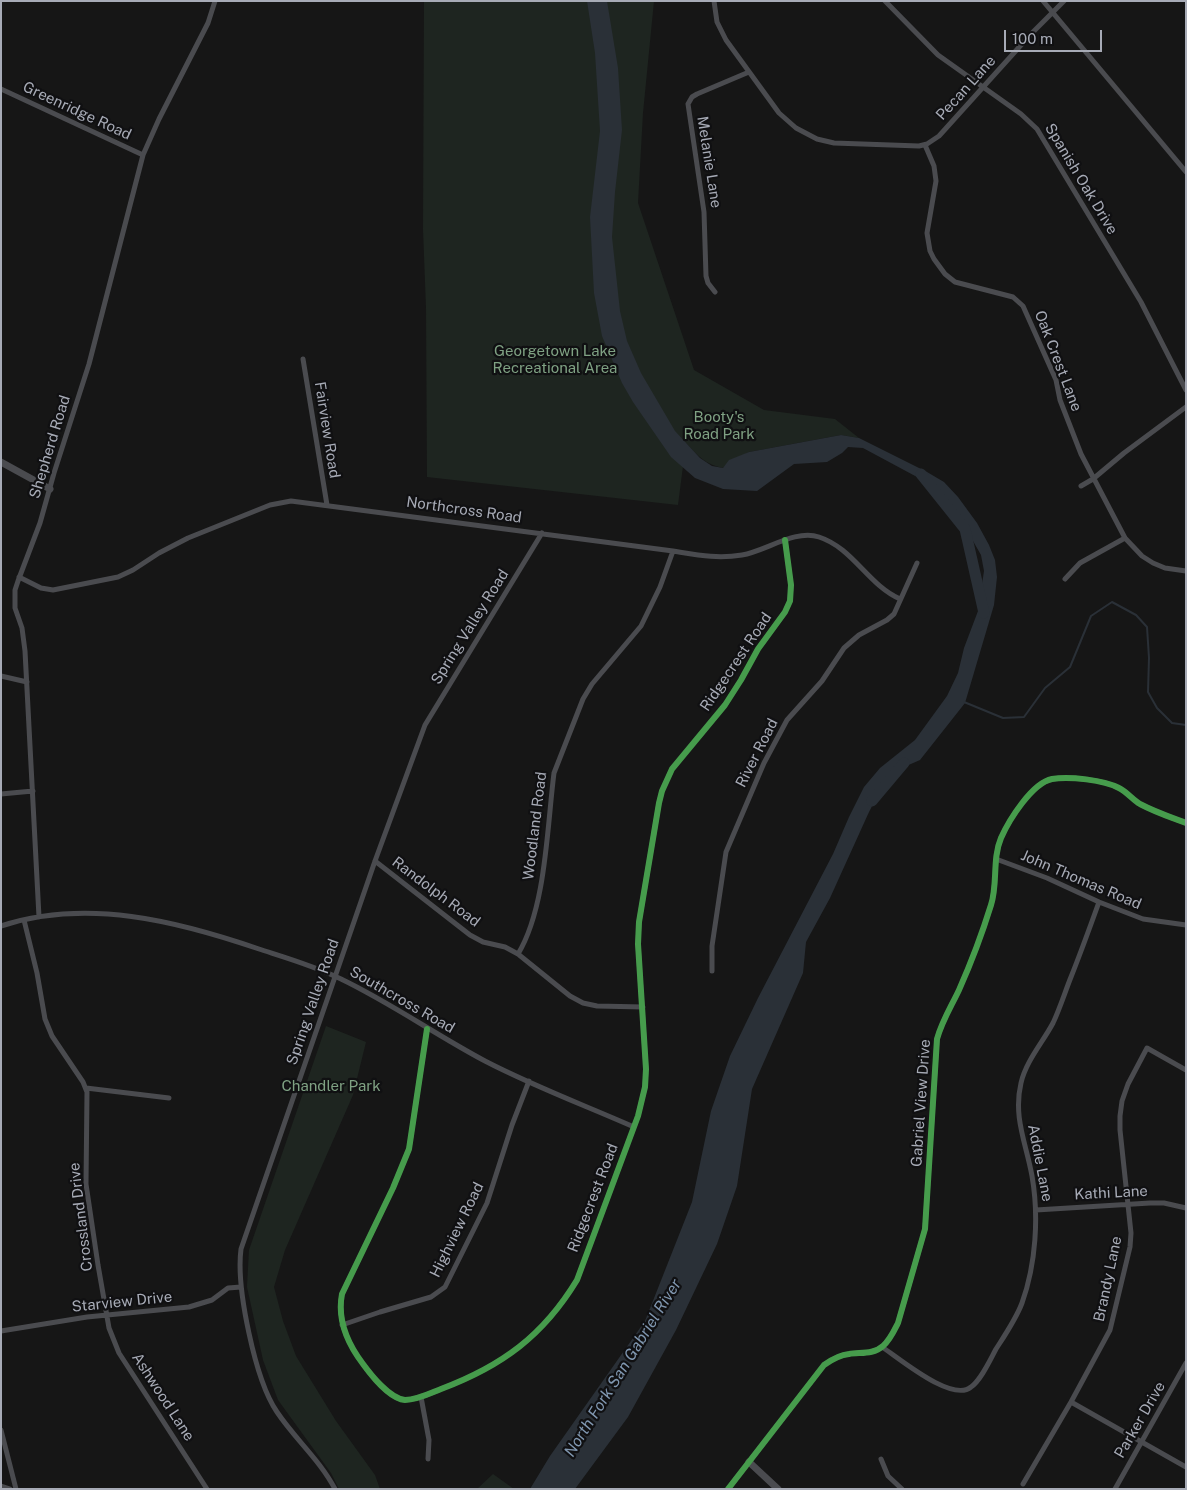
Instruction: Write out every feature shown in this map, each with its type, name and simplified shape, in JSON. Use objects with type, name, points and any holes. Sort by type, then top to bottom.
[{"type":"street","name":"Shepherd Road","points":[[39,917],[24,639],[15,599],[15,590],[40,523],[54,472],[89,364],[143,155],[159,119],[188,66],[208,23],[215,1]]},
{"type":"street","points":[[714,1],[716,17],[721,31],[779,113],[806,134],[834,143],[912,146],[925,144]]},
{"type":"street","name":"Spanish Oak Drive","points":[[885,1],[938,55],[1026,118],[1044,139],[1141,302],[1186,390]]},
{"type":"street","points":[[1043,1],[1186,172]]},
{"type":"street","name":"Pecan Lane","points":[[925,144],[939,136],[1064,1]]},
{"type":"street","name":"Melanie Lane","points":[[715,292],[708,284],[706,276],[704,212],[688,104],[692,97],[697,94],[750,72]]},
{"type":"street","name":"Greenridge Road","points":[[1,89],[143,155]]},
{"type":"street","name":"Oak Crest Lane","points":[[925,144],[934,166],[936,181],[927,233],[930,251],[934,259],[945,274],[955,282],[1013,297],[1023,306],[1054,375],[1060,400],[1081,454],[1125,538],[1142,556],[1153,563],[1165,568],[1186,572]]},
{"type":"street","name":"Fairview Road","points":[[302,360],[327,505]]},
{"type":"street","points":[[1081,486],[1093,479],[1124,453],[1186,407]]},
{"type":"street","points":[[1,462],[50,489]]},
{"type":"street","name":"Northcross Road","points":[[19,577],[41,588],[53,590],[108,580],[129,573],[181,541],[270,505],[291,501],[542,533],[710,557],[744,554],[785,540],[807,535],[819,537],[838,546],[880,586],[900,599]]},
{"type":"street","name":"Spring Valley Road","points":[[335,1489],[326,1474],[278,1413],[266,1393],[259,1372],[241,1287],[240,1260],[244,1239],[375,861],[425,725],[542,533]]},
{"type":"street","points":[[1065,579],[1080,563],[1125,538]]},
{"type":"street","name":"Ridgecrest Road","points":[[428,1029],[408,1149],[393,1188],[342,1294],[340,1312],[347,1338],[358,1358],[372,1376],[388,1391],[395,1397],[406,1400],[421,1397],[476,1375],[506,1358],[535,1334],[554,1313],[577,1280],[634,1127],[645,1086],[643,1007],[638,944],[639,922],[662,791],[672,769],[725,705],[758,649],[786,612],[790,601],[791,586],[785,540]]},
{"type":"street","name":"Woodland Road","points":[[518,954],[526,940],[540,885],[554,773],[558,761],[583,699],[592,684],[634,635],[647,616],[673,551]]},
{"type":"street","name":"River Road","points":[[712,971],[712,946],[726,852],[764,762],[787,720],[822,681],[844,648],[859,635],[894,614],[917,564]]},
{"type":"street","points":[[1,676],[27,682]]},
{"type":"street","name":"Gabriel View Drive","points":[[882,1347],[893,1334],[898,1323],[925,1228],[937,1039],[992,904],[998,845],[1011,820],[1036,787],[1050,779],[1087,780],[1114,786],[1158,813],[1186,823]]},
{"type":"street","points":[[1,794],[33,791]]},
{"type":"street","name":"John Thomas Road","points":[[996,859],[1047,878],[1142,919],[1186,925]]},
{"type":"street","name":"Randolph Road","points":[[375,861],[470,935],[483,942],[505,947],[518,954],[570,996],[584,1003],[597,1006],[643,1007]]},
{"type":"street","name":"Addie Lane","points":[[882,1347],[928,1380],[958,1390],[966,1390],[971,1388],[1010,1327],[1022,1303],[1034,1253],[1036,1210],[1032,1175],[1019,1123],[1018,1106],[1021,1082],[1053,1023],[1099,902]]},
{"type":"street","name":"Southcross Road","points":[[1,926],[39,917],[86,913],[110,914],[172,924],[248,945],[335,976],[486,1061],[634,1127]]},
{"type":"street","name":"Crossland Drive","points":[[24,920],[37,973],[45,1019],[55,1041],[86,1088],[88,1099],[86,1184],[98,1265],[108,1314]]},
{"type":"street","name":"Brandy Lane","points":[[1023,1484],[1110,1330],[1116,1308],[1130,1247],[1131,1233],[1120,1123],[1122,1102],[1128,1084],[1147,1048],[1186,1070]]},
{"type":"street","name":"Highview Road","points":[[342,1325],[388,1309],[431,1298],[445,1287],[487,1204],[528,1081]]},
{"type":"street","points":[[86,1088],[169,1098]]},
{"type":"street","name":"Kathi Lane","points":[[1036,1210],[1164,1203],[1186,1208]]},
{"type":"street","name":"Starview Drive","points":[[1,1331],[108,1314],[189,1307],[212,1300],[228,1288],[241,1287]]},
{"type":"street","name":"Ashwood Lane","points":[[108,1314],[111,1335],[119,1353],[207,1489]]},
{"type":"street","points":[[728,1489],[824,1365],[839,1356],[866,1353],[882,1347]]},
{"type":"street","name":"Parker Drive","points":[[1115,1489],[1143,1443],[1186,1364]]},
{"type":"street","points":[[421,1397],[430,1440],[428,1460]]},
{"type":"street","points":[[1071,1402],[1186,1467]]},
{"type":"street","points":[[1,1430],[16,1489]]},
{"type":"street","points":[[881,1459],[888,1476],[902,1489]]},
{"type":"street","points":[[749,1462],[778,1489]]},
{"type":"street","points":[[1,1486],[10,1489]]},
{"type":"green space","name":"Georgetown Lake Recreational Area","points":[[424,1],[654,1],[643,113],[638,203],[694,370],[764,410],[835,419],[859,438],[841,435],[749,452],[723,468],[707,462],[686,443],[678,505],[427,477],[426,308],[423,229]]},
{"type":"green space","name":"Chandler Park","points":[[326,1026],[366,1042],[353,1095],[285,1250],[274,1287],[283,1321],[296,1356],[336,1421],[375,1475],[380,1489],[339,1489],[331,1473],[278,1400],[263,1360],[247,1287],[249,1250]]},
{"type":"green space","points":[[493,1474],[514,1489],[477,1489]]},
{"type":"water","points":[[587,1],[607,1],[618,68],[622,130],[612,237],[620,311],[627,341],[641,373],[675,431],[700,458],[712,466],[723,468],[729,460],[749,452],[841,435],[859,438],[944,482],[958,497],[977,523],[995,560],[997,577],[994,605],[965,703],[920,760],[904,767],[885,781],[830,898],[806,942],[803,973],[752,1089],[737,1186],[717,1244],[676,1330],[628,1417],[575,1489],[530,1489],[550,1456],[645,1321],[692,1202],[711,1111],[730,1056],[833,854],[864,787],[880,768],[915,740],[947,696],[958,673],[964,648],[978,611],[984,571],[981,555],[957,513],[937,489],[863,448],[848,447],[827,462],[794,464],[757,491],[723,489],[695,478],[671,457],[622,383],[602,336],[594,293],[590,217],[600,131],[595,53]]},
{"type":"waterway","name":"North Fork San Gabriel River","points":[[921,474],[965,529],[984,613]]},
{"type":"waterway","points":[[964,702],[1003,718],[1024,717],[1045,688],[1070,667],[1091,616],[1112,602],[1136,615],[1147,627],[1149,658],[1148,692],[1157,708],[1172,723],[1186,725]]},
{"type":"waterway","name":"North Fork San Gabriel River","points":[[872,801],[904,763]]},
{"type":"cycle path","points":[[427,1029],[409,1149],[393,1188],[342,1294],[341,1304],[342,1322],[357,1356],[381,1386],[393,1396],[405,1400],[424,1396],[463,1380],[502,1359],[535,1333],[564,1300],[577,1280],[638,1116],[645,1087],[646,1069],[638,944],[639,922],[662,791],[672,769],[725,705],[758,649],[785,612],[790,601],[791,585],[785,540]]},
{"type":"cycle path","points":[[728,1489],[824,1365],[842,1355],[871,1352],[879,1349],[888,1341],[898,1323],[925,1229],[937,1039],[984,927],[993,897],[998,846],[1015,812],[1029,795],[1044,782],[1059,778],[1077,778],[1113,785],[1140,804],[1186,823]]},
{"type":"park label","name":"Booty's Road Park","points":[[719,426]]}]
